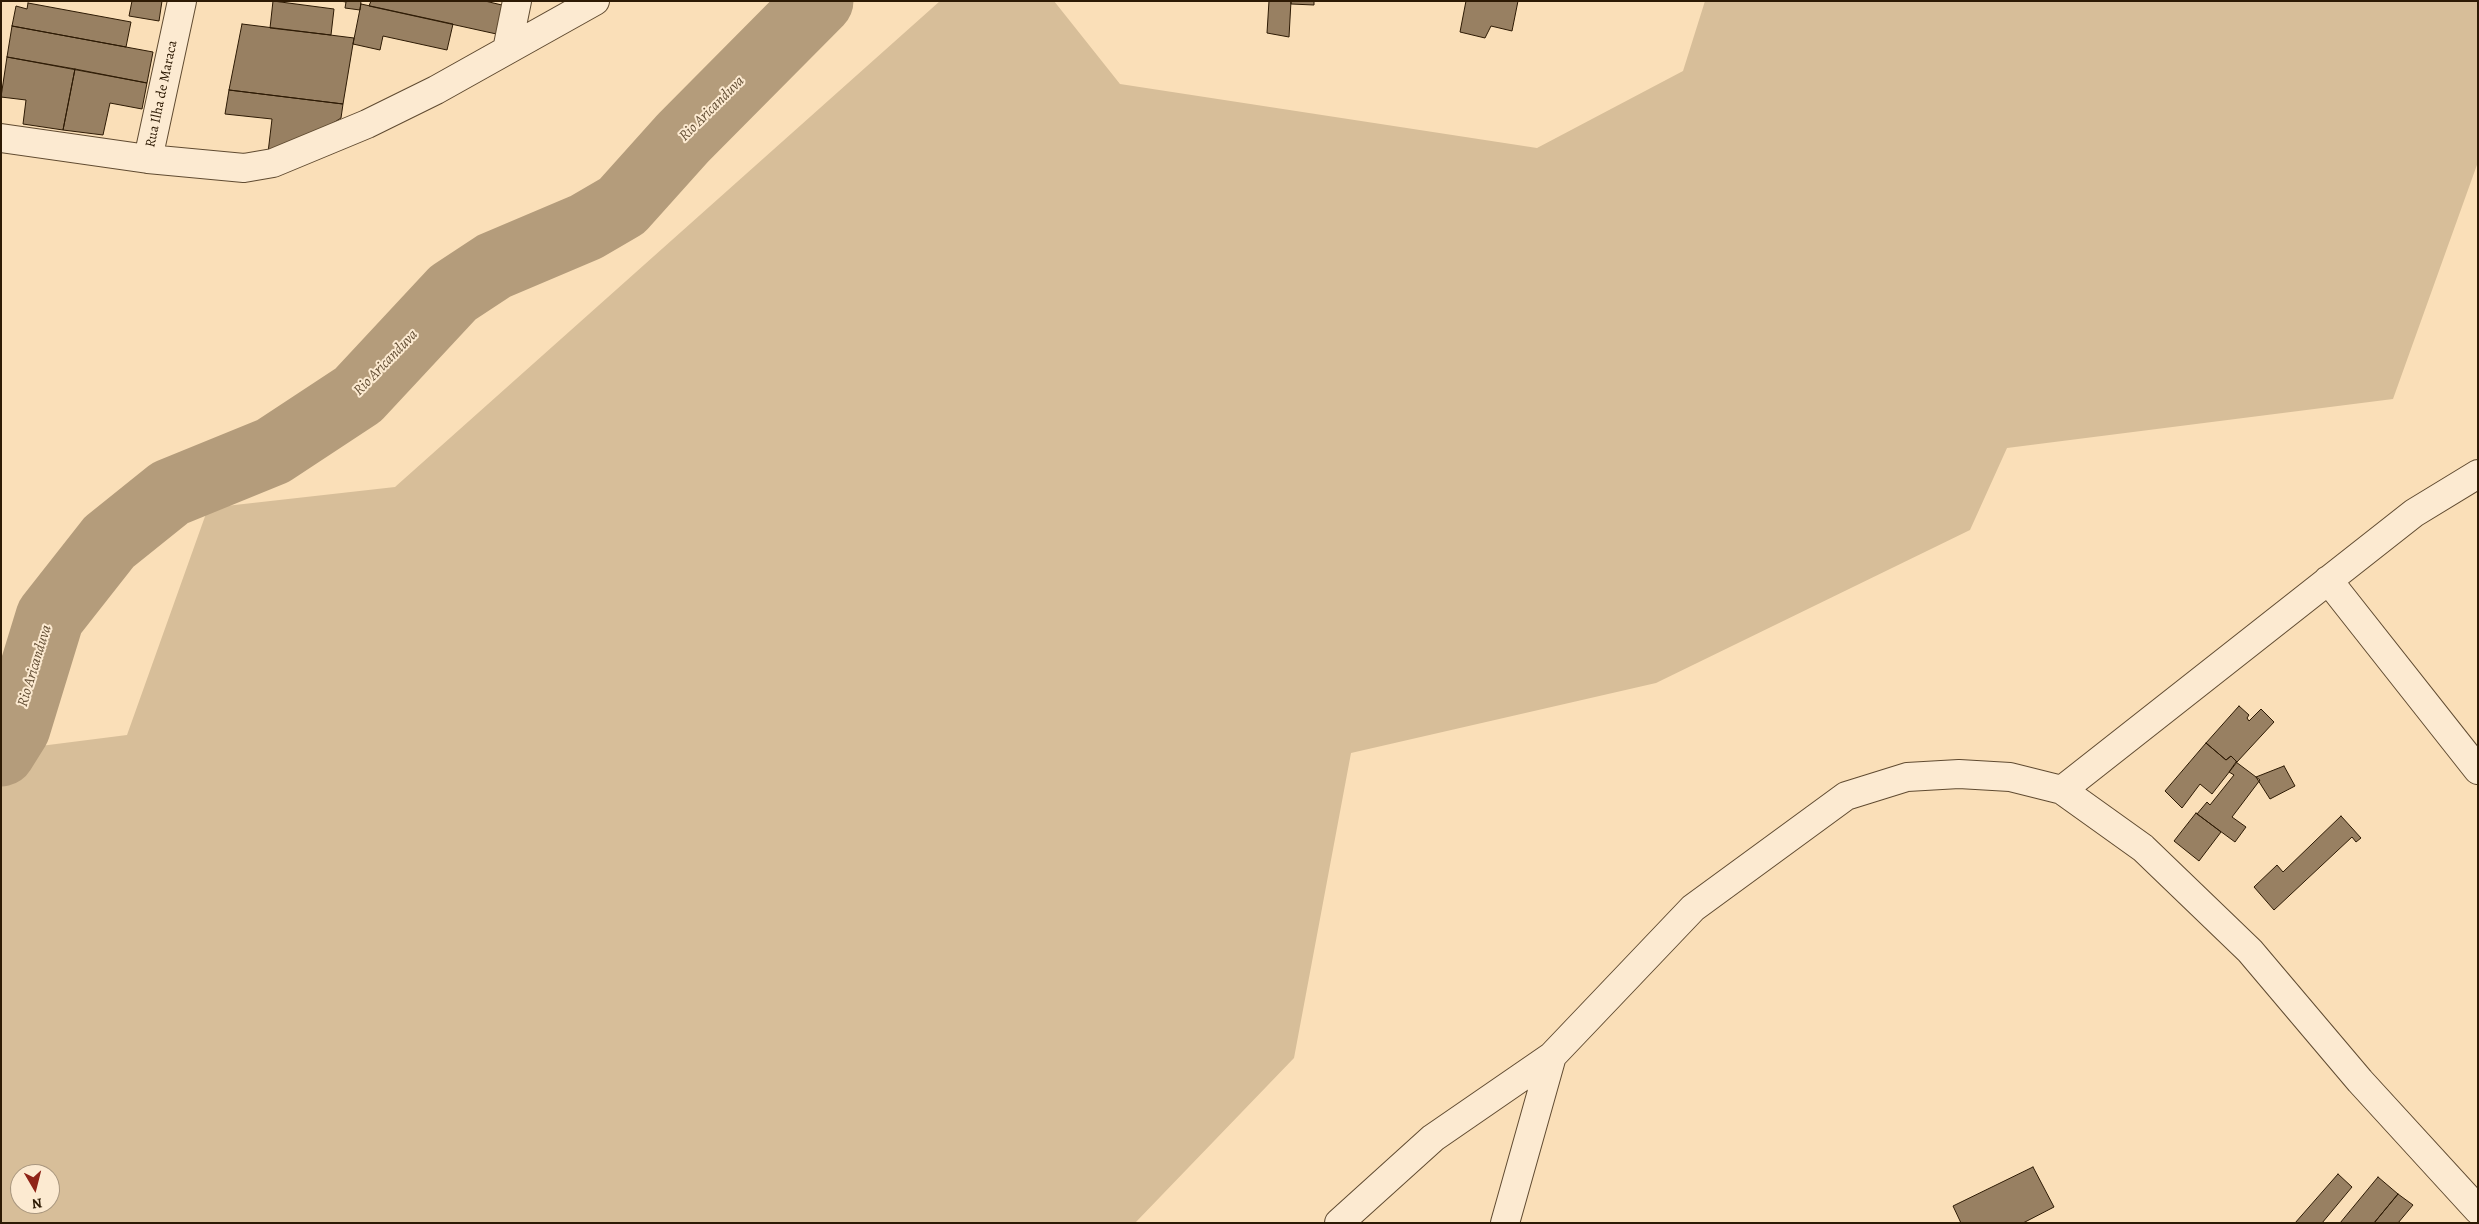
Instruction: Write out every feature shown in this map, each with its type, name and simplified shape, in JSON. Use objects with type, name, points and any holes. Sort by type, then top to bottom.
[{"type":"street","name":"Rua Ilha de Maraca","points":[[1,138],[148,159],[182,1]]},
{"type":"street","points":[[507,50],[517,1]]},
{"type":"street","points":[[148,159],[244,168],[273,164],[367,124],[436,90],[595,1]]},
{"type":"street","points":[[2062,790],[2414,513],[2478,474]]},
{"type":"street","points":[[2328,580],[2478,770]]},
{"type":"street","points":[[1339,1223],[1434,1138],[1552,1056],[1693,908],[1846,796],[1907,777],[1959,774],[2010,777],[2062,790],[2142,848],[2250,951],[2360,1081],[2478,1210]]},
{"type":"street","points":[[1505,1223],[1552,1056]]},
{"type":"shaded area","points":[[940,1],[1054,1],[1120,84],[1537,148],[1683,71],[1705,1],[2478,1],[2478,162],[2393,399],[2007,448],[1970,530],[1656,683],[1351,753],[1294,1058],[1135,1223],[1,1223],[1,751],[127,735],[208,508],[395,487]]},
{"type":"building","points":[[132,1],[162,1],[159,21],[129,16]]},
{"type":"building","points":[[273,1],[334,9],[331,35],[270,28]]},
{"type":"building","points":[[340,1],[361,1],[360,10],[345,8],[346,2]]},
{"type":"building","points":[[371,1],[485,1],[506,6],[501,35],[369,6]]},
{"type":"building","points":[[1269,1],[1291,1],[1289,37],[1267,33]]},
{"type":"building","points":[[1291,1],[1314,1],[1314,5],[1291,4]]},
{"type":"building","points":[[1466,1],[1518,1],[1512,31],[1491,26],[1485,38],[1460,32]]},
{"type":"building","points":[[28,3],[131,22],[126,47],[12,26],[16,6],[27,9]]},
{"type":"building","points":[[361,4],[453,24],[447,50],[383,36],[380,50],[353,44]]},
{"type":"building","points":[[242,24],[354,38],[343,104],[229,90]]},
{"type":"building","points":[[12,26],[153,52],[147,83],[7,57]]},
{"type":"building","points":[[7,57],[75,69],[63,130],[23,124],[26,100],[1,97]]},
{"type":"building","points":[[75,69],[147,83],[142,109],[110,103],[103,135],[63,130]]},
{"type":"building","points":[[229,90],[343,104],[341,118],[272,162],[267,161],[272,119],[225,114]]},
{"type":"building","points":[[2239,706],[2249,715],[2247,718],[2249,721],[2261,709],[2274,722],[2237,762],[2231,756],[2226,760],[2206,743]]},
{"type":"building","points":[[2206,743],[2226,760],[2231,756],[2237,762],[2212,794],[2200,784],[2182,808],[2165,791]]},
{"type":"building","points":[[2236,762],[2260,780],[2232,817],[2246,827],[2235,842],[2197,814],[2207,802],[2210,805],[2234,775],[2229,772]]},
{"type":"building","points":[[2284,766],[2295,786],[2270,799],[2256,777]]},
{"type":"building","points":[[2196,813],[2221,832],[2199,861],[2174,841]]},
{"type":"building","points":[[2341,816],[2361,838],[2356,842],[2352,837],[2274,910],[2254,887],[2277,865],[2283,872]]},
{"type":"building","points":[[2033,1167],[2054,1207],[2023,1223],[1961,1223],[1953,1206]]},
{"type":"building","points":[[2338,1174],[2352,1187],[2322,1223],[2295,1223]]},
{"type":"building","points":[[2378,1177],[2398,1194],[2374,1223],[2340,1223]]},
{"type":"building","points":[[2398,1194],[2413,1205],[2398,1223],[2374,1223]]},
{"type":"waterway","name":"Rio Aricanduva","points":[[1,752],[16,728],[50,617],[109,542],[170,493],[273,451],[358,395],[453,293],[494,266],[586,227],[622,206],[683,138],[819,1]]}]
